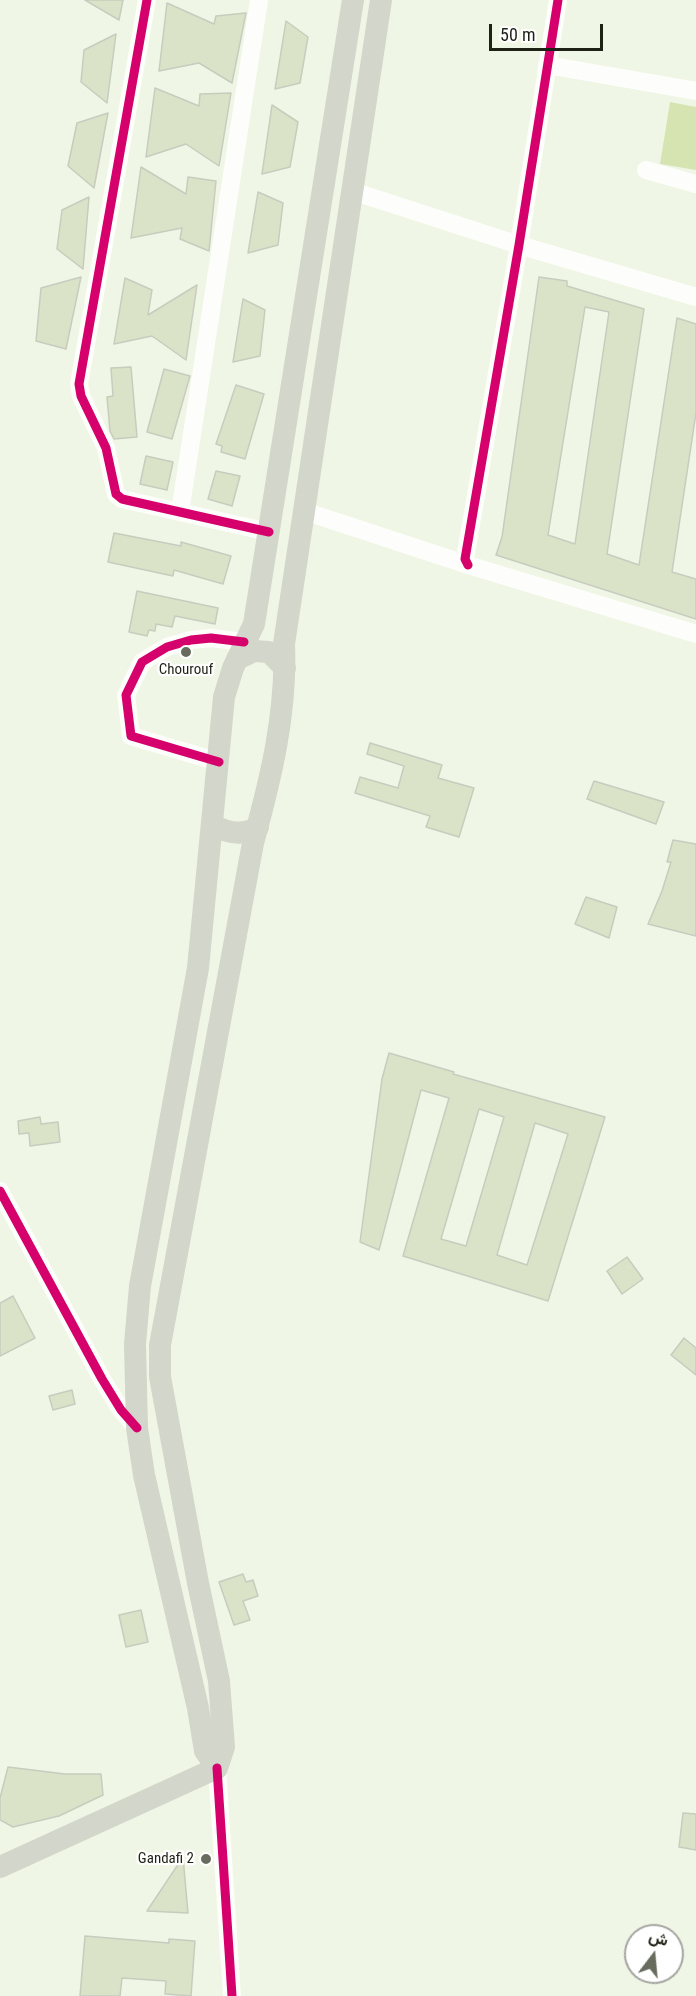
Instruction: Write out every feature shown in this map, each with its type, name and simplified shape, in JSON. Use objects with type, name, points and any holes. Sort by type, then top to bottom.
[{"type":"main road","points":[[217,1768],[205,1751],[198,1708],[144,1475],[136,1428],[135,1344],[140,1286],[198,968],[224,697],[240,651],[254,624],[353,0]]},
{"type":"main road","points":[[0,1867],[217,1768],[224,1747],[219,1681],[198,1583],[160,1377],[160,1345],[258,827],[270,782],[280,721],[285,668],[284,644],[381,0]]},
{"type":"main road","points":[[240,651],[269,652],[285,668]]},
{"type":"main road","points":[[213,825],[221,830],[244,833],[258,827]]},
{"type":"street","points":[[147,0],[79,384],[81,396],[106,448],[116,494],[130,502],[269,532]]},
{"type":"street","points":[[180,512],[259,0]]},
{"type":"street","points":[[468,565],[465,559],[558,0]]},
{"type":"street","points":[[548,65],[696,91]]},
{"type":"street","points":[[646,170],[696,184]]},
{"type":"street","points":[[352,191],[519,245],[696,297]]},
{"type":"street","points":[[304,511],[468,565],[696,634]]},
{"type":"street","points":[[219,762],[132,736],[126,695],[142,662],[167,647],[211,638],[240,651]]},
{"type":"street","points":[[0,1191],[102,1380],[121,1410],[136,1428]]},
{"type":"street","points":[[217,1768],[232,1996]]},
{"type":"green space","points":[[670,102],[696,107],[696,170],[660,164]]},
{"type":"building","points":[[85,0],[123,0],[119,20]]},
{"type":"building","points":[[167,3],[214,24],[216,16],[246,13],[232,83],[199,63],[159,71]]},
{"type":"building","points":[[286,21],[308,37],[300,83],[275,89]]},
{"type":"building","points":[[116,34],[107,103],[81,82],[84,50]]},
{"type":"building","points":[[155,88],[199,106],[200,94],[231,93],[219,166],[186,144],[146,157]]},
{"type":"building","points":[[272,105],[298,122],[290,167],[262,174]]},
{"type":"building","points":[[108,113],[94,188],[68,166],[77,123]]},
{"type":"building","points":[[141,167],[186,194],[188,177],[216,181],[209,251],[180,239],[182,228],[131,238]]},
{"type":"building","points":[[258,192],[283,203],[278,245],[248,253]]},
{"type":"building","points":[[89,197],[83,269],[57,249],[62,210]]},
{"type":"building","points":[[81,277],[66,349],[36,341],[41,288]]},
{"type":"building","points":[[539,277],[567,281],[567,286],[644,309],[607,554],[639,565],[677,318],[696,324],[696,413],[672,572],[696,579],[696,619],[496,555],[502,537]],"holes":[[[585,307],[609,312],[575,544],[548,535]]]},
{"type":"building","points":[[125,278],[152,290],[148,315],[197,285],[186,360],[152,336],[114,344]]},
{"type":"building","points":[[243,299],[265,310],[260,356],[233,362]]},
{"type":"building","points":[[131,367],[137,437],[114,439],[110,431],[107,397],[113,396],[111,368]]},
{"type":"building","points":[[164,369],[190,376],[172,439],[147,432]]},
{"type":"building","points":[[236,385],[264,394],[245,459],[221,452],[222,446],[216,444]]},
{"type":"building","points":[[146,456],[173,462],[167,490],[140,484]]},
{"type":"building","points":[[216,471],[240,476],[232,506],[208,499]]},
{"type":"building","points":[[114,533],[181,546],[181,542],[231,556],[223,584],[174,570],[173,576],[108,562]]},
{"type":"building","points":[[137,591],[218,608],[215,624],[175,616],[172,627],[156,624],[155,631],[149,630],[147,636],[129,632]]},
{"type":"building","points":[[370,743],[442,765],[438,778],[474,788],[459,837],[426,827],[430,816],[355,793],[360,777],[398,788],[404,766],[367,754]]},
{"type":"building","points":[[594,781],[664,802],[656,824],[587,799]]},
{"type":"building","points":[[673,840],[696,844],[696,936],[648,924],[671,862],[667,862]]},
{"type":"building","points":[[586,897],[617,907],[609,938],[575,924]]},
{"type":"building","points":[[389,1053],[454,1072],[453,1074],[605,1117],[548,1301],[403,1256],[449,1098],[421,1090],[379,1250],[360,1242],[382,1079]],"holes":[[[479,1109],[504,1117],[466,1246],[441,1239]],[[535,1123],[568,1134],[527,1265],[497,1255]]]},
{"type":"building","points":[[40,1117],[41,1124],[58,1122],[60,1142],[30,1146],[29,1133],[19,1134],[18,1121]]},
{"type":"building","points":[[627,1257],[643,1279],[622,1294],[607,1271]]},
{"type":"building","points":[[13,1296],[35,1338],[0,1356],[0,1303]]},
{"type":"building","points":[[684,1338],[696,1348],[696,1375],[671,1355]]},
{"type":"building","points":[[72,1390],[75,1404],[53,1410],[49,1396]]},
{"type":"building","points":[[243,1574],[246,1582],[253,1580],[258,1596],[243,1601],[250,1620],[234,1625],[219,1582]]},
{"type":"building","points":[[141,1610],[148,1642],[126,1647],[119,1615]]},
{"type":"building","points":[[8,1767],[65,1774],[101,1774],[103,1795],[59,1816],[13,1827],[0,1820],[0,1798]]},
{"type":"building","points":[[683,1813],[696,1814],[696,1850],[679,1847]]},
{"type":"building","points":[[183,1857],[188,1913],[147,1911]]},
{"type":"building","points":[[85,1936],[169,1943],[169,1939],[195,1941],[191,1996],[165,1994],[166,1981],[122,1978],[120,1996],[80,1996]]},
{"type":"cycle path","points":[[147,0],[79,384],[81,396],[106,448],[116,494],[122,499],[269,532]]},
{"type":"cycle path","points":[[468,565],[465,559],[558,0]]},
{"type":"cycle path","points":[[219,762],[131,736],[126,695],[142,662],[167,647],[191,640],[211,638],[244,642]]},
{"type":"cycle path","points":[[0,1191],[102,1379],[121,1410],[137,1428]]},
{"type":"cycle path","points":[[217,1768],[232,1996]]},
{"type":"place","name":"Chourouf","points":[[186,652]]},
{"type":"place","name":"Gandafi 2","points":[[206,1859]]}]
